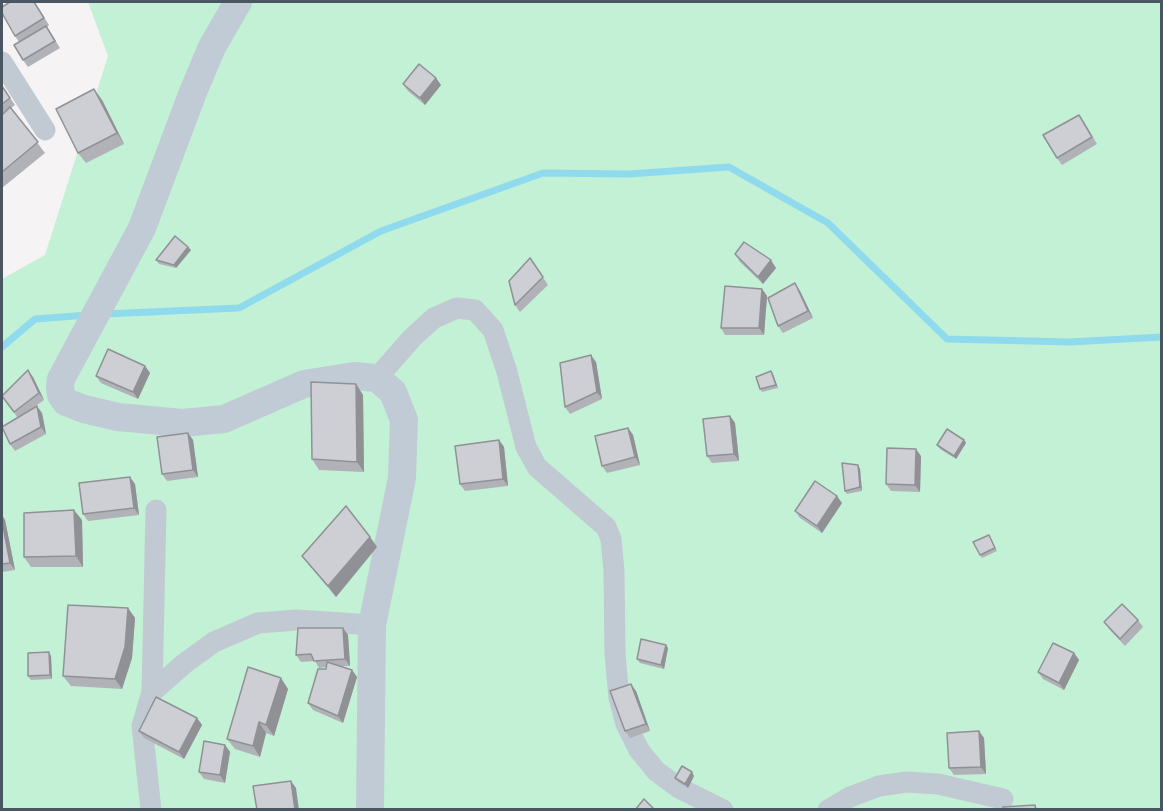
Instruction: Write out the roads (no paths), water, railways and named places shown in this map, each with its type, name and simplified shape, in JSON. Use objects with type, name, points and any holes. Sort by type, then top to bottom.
[{"type":"main road","points":[[238,2],[212,47],[142,228],[61,379],[62,395],[66,402],[118,417],[182,423],[224,419],[303,384],[354,376],[377,378],[393,392],[404,420],[402,478],[372,625],[370,810]]},
{"type":"street","points":[[2,62],[45,130]]},
{"type":"street","points":[[377,378],[412,338],[434,318],[457,308],[475,310],[492,330],[507,372],[526,447],[537,467],[606,526],[611,539],[617,676],[619,698],[626,724],[639,750],[656,771],[679,788],[723,810]]},
{"type":"street","points":[[151,810],[142,726],[152,692],[156,510]]},
{"type":"street","points":[[152,692],[185,663],[214,642],[258,623],[297,620],[372,625]]},
{"type":"street","points":[[828,810],[850,797],[879,786],[907,782],[939,784],[1003,799]]},
{"type":"waterway","points":[[105,314],[239,308],[381,231],[543,173],[629,174],[729,167],[828,223],[947,339],[1070,342],[1162,337]]},
{"type":"waterway","points":[[2,347],[35,319],[88,315]]}]
